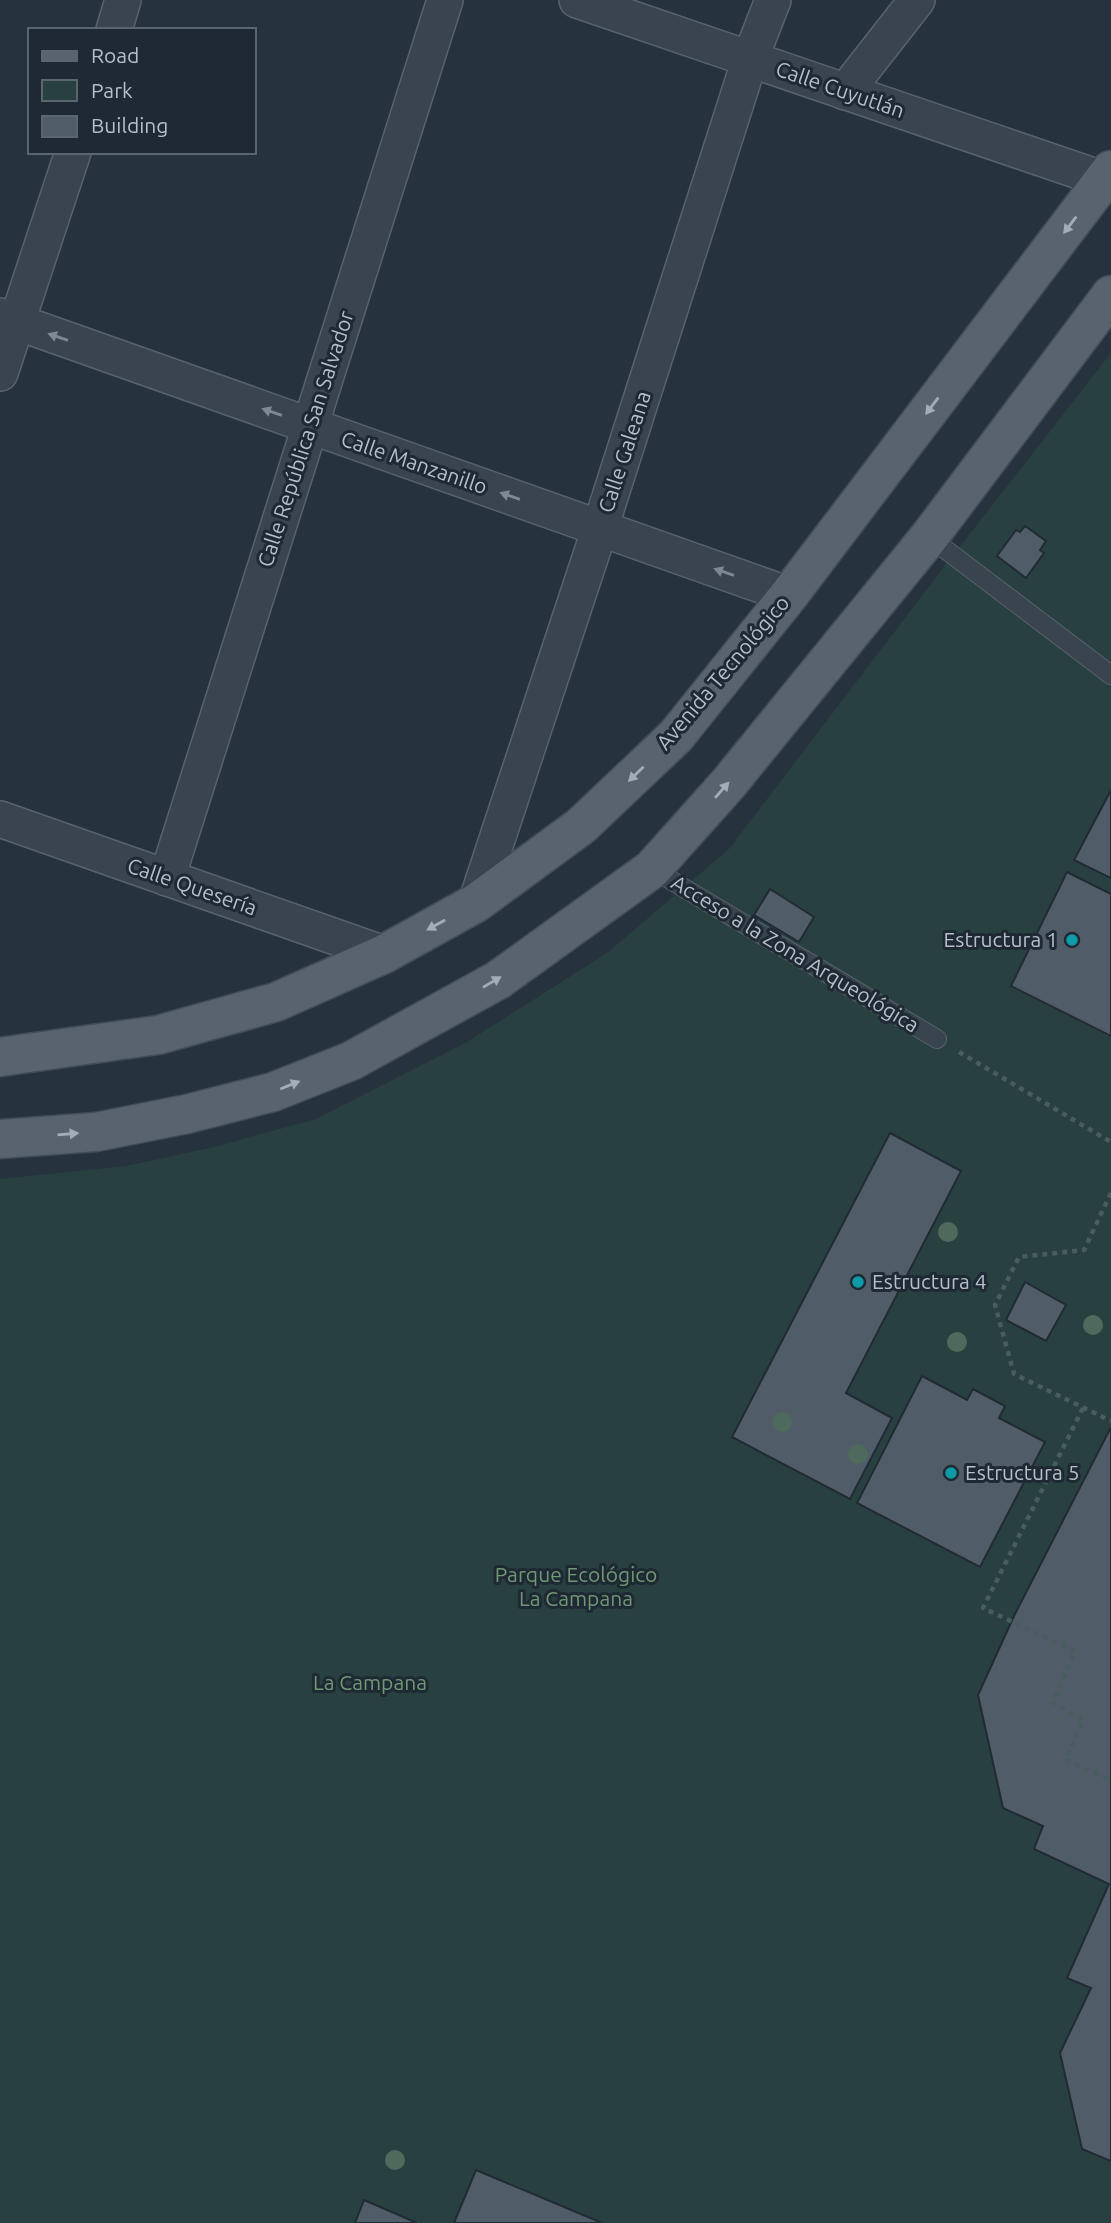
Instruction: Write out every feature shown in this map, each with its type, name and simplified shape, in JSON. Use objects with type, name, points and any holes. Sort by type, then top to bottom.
[{"type":"main road","name":"Avenida Tecnológico","points":[[0,1057],[158,1035],[276,1002],[384,954],[476,903],[581,826],[676,736],[789,595],[1109,178]]},
{"type":"main road","points":[[0,1139],[96,1132],[187,1114],[273,1092],[351,1061],[498,980],[652,869],[728,784],[929,537],[1111,295]]},
{"type":"street","points":[[115,28],[123,0]]},
{"type":"street","name":"Calle República San Salvador","points":[[167,878],[444,0]]},
{"type":"street","name":"Calle Cuyutlán","points":[[577,0],[845,92],[1109,178]]},
{"type":"street","name":"Calle Galeana","points":[[476,903],[600,528],[750,59],[772,0]]},
{"type":"street","points":[[845,92],[917,0]]},
{"type":"street","points":[[0,373],[8,319],[72,154]]},
{"type":"street","name":"Calle Manzanillo","points":[[8,319],[789,595]]},
{"type":"street","name":"Calle Quesería","points":[[0,819],[384,954]]},
{"type":"lane","points":[[929,537],[1111,675]]},
{"type":"lane","name":"Acceso a la Zona Arqueológica","points":[[652,869],[937,1039]]},
{"type":"path","points":[[937,1039],[1111,1142]]},
{"type":"path","points":[[1111,1193],[1084,1250],[1018,1258],[995,1305],[1014,1374],[1111,1421]]},
{"type":"path","points":[[1083,1408],[983,1608],[1075,1651],[1053,1703],[1083,1719],[1066,1760],[1111,1780]]},
{"type":"green space","name":"Parque Ecológico La Campana","points":[[1111,353],[1111,2223],[0,2223],[0,1179],[126,1166],[214,1147],[316,1119],[467,1042],[607,953],[729,849]]},
{"type":"building","points":[[1025,526],[1046,541],[1040,550],[1044,553],[1026,578],[997,556],[1016,530],[1020,532]]},
{"type":"building","points":[[1111,790],[1111,878],[1074,860]]},
{"type":"building","name":"Estructura 1","points":[[1067,872],[1111,894],[1111,1036],[1011,986]]},
{"type":"building","points":[[770,889],[814,917],[799,942],[754,915]]},
{"type":"building","name":"Estructura 4","points":[[890,1133],[961,1171],[846,1393],[892,1418],[850,1499],[732,1437]]},
{"type":"building","points":[[1025,1282],[1066,1305],[1046,1341],[1006,1320]]},
{"type":"building","name":"Estructura 5","points":[[922,1376],[967,1400],[973,1389],[1005,1406],[999,1418],[1045,1442],[980,1567],[857,1503]]},
{"type":"building","points":[[1110,1429],[1111,2161],[1082,2149],[1060,2053],[1091,1988],[1067,1978],[1109,1884],[1034,1849],[1043,1826],[1003,1808],[978,1695],[1014,1616]]},
{"type":"building","points":[[476,2170],[602,2223],[454,2223]]},
{"type":"building","points":[[364,2200],[417,2223],[355,2223]]},
{"type":"place","name":"Estructura 1","points":[[1072,940]]},
{"type":"place","name":"Estructura 4","points":[[858,1282]]},
{"type":"place","name":"Estructura 5","points":[[951,1473]]},
{"type":"park label","name":"La Campana","points":[[370,1683]]}]
